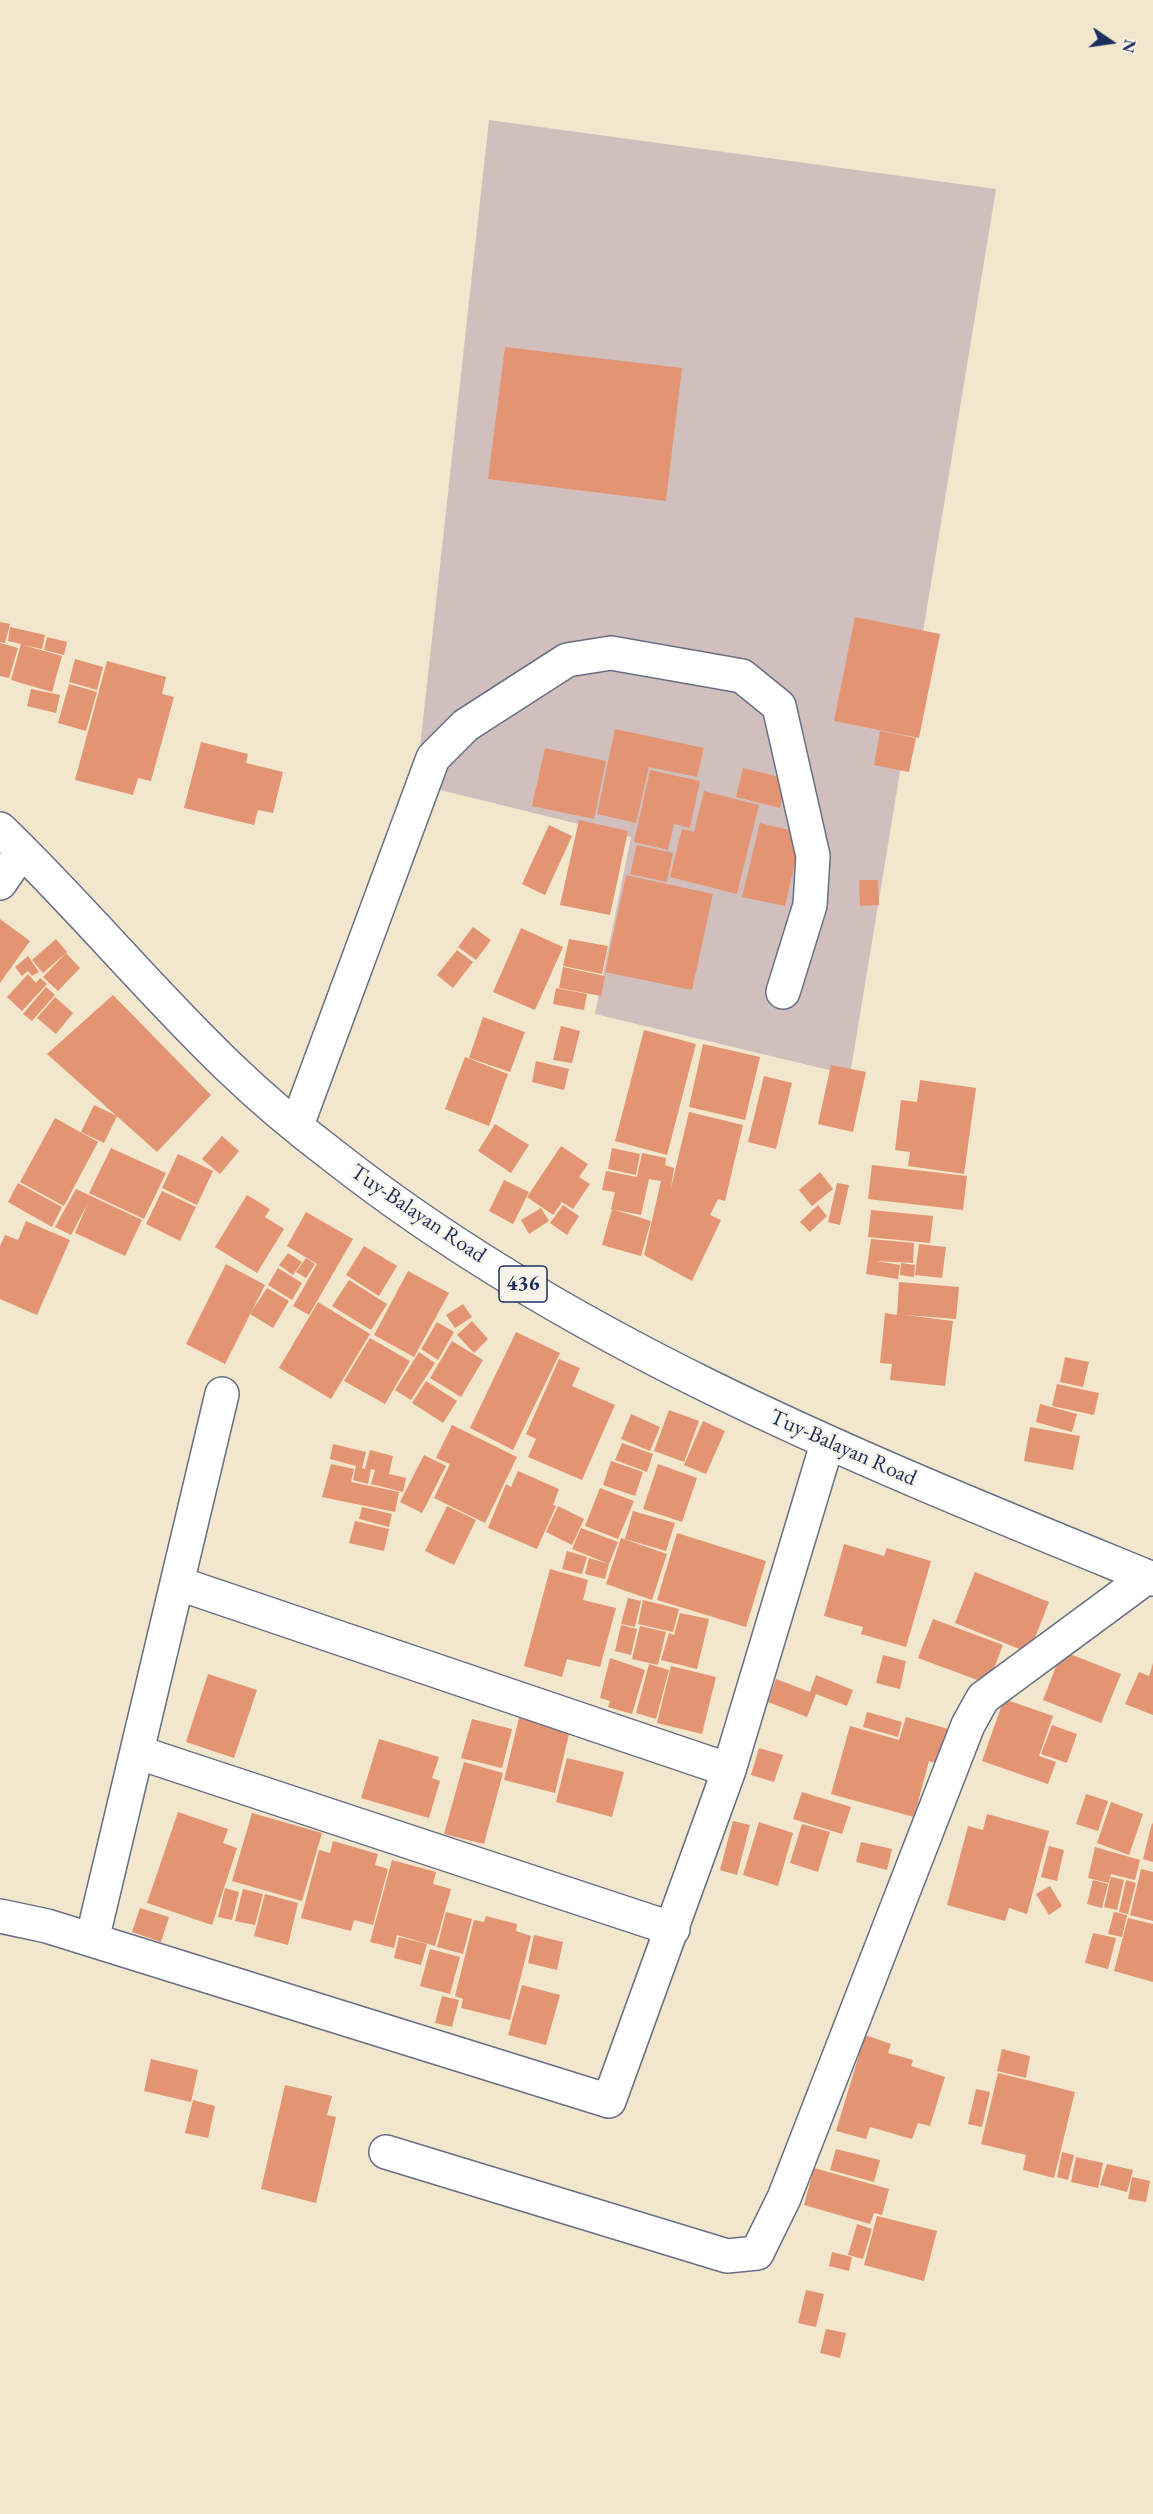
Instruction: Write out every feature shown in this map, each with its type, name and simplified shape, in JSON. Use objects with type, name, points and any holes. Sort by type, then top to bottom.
[{"type":"street","points":[[297,1125],[433,758],[466,725],[567,660],[611,653],[742,676],[779,706],[813,856],[810,905],[783,992]]},
{"type":"street","points":[[0,883],[11,840]]},
{"type":"street","name":"Tuy-Balayan Road","points":[[11,840],[229,1067],[335,1158],[441,1233],[579,1320],[827,1444],[1150,1578]]},
{"type":"street","points":[[92,1940],[222,1394]]},
{"type":"street","points":[[0,1916],[47,1926],[609,2101],[729,1770],[827,1444]]},
{"type":"street","points":[[386,2152],[727,2256],[757,2253],[784,2198],[968,1725],[983,1698],[1150,1578]]},
{"type":"street","points":[[177,1583],[729,1770]]},
{"type":"street","points":[[137,1752],[673,1929]]},
{"type":"shaded area","points":[[489,120],[996,189],[850,1075],[595,1014],[631,837],[416,784]]},
{"type":"building","points":[[505,347],[682,368],[666,501],[488,479]]},
{"type":"building","points":[[855,617],[940,634],[919,738],[834,721]]},
{"type":"building","points":[[0,622],[10,624],[5,643],[0,642]]},
{"type":"building","points":[[10,627],[45,635],[42,649],[23,645],[62,656],[52,692],[11,680],[21,644],[8,641]]},
{"type":"building","points":[[47,637],[67,642],[64,655],[44,650]]},
{"type":"building","points":[[0,643],[18,648],[9,678],[0,676]]},
{"type":"building","points":[[75,659],[103,667],[97,690],[69,682]]},
{"type":"building","points":[[107,661],[166,677],[162,694],[174,697],[151,781],[138,778],[133,795],[75,780]]},
{"type":"building","points":[[69,684],[97,692],[86,731],[58,723]]},
{"type":"building","points":[[31,689],[60,695],[56,713],[27,706]]},
{"type":"building","points":[[615,729],[704,748],[697,777],[649,767],[636,823],[597,814]]},
{"type":"building","points":[[880,731],[916,738],[909,772],[874,765]]},
{"type":"building","points":[[201,742],[248,754],[246,763],[283,772],[273,813],[258,810],[254,825],[184,808]]},
{"type":"building","points":[[545,748],[606,761],[594,819],[532,806]]},
{"type":"building","points":[[743,768],[787,779],[780,808],[736,797]]},
{"type":"building","points":[[650,770],[700,781],[690,828],[674,824],[668,850],[634,842]]},
{"type":"building","points":[[704,791],[759,805],[737,894],[670,877],[682,829],[694,832]]},
{"type":"building","points":[[579,820],[628,831],[610,915],[560,905]]},
{"type":"building","points":[[760,823],[802,833],[785,906],[742,897]]},
{"type":"building","points":[[549,825],[572,836],[545,895],[522,884]]},
{"type":"building","points":[[637,845],[673,853],[667,882],[630,874]]},
{"type":"building","points":[[626,875],[713,894],[692,990],[605,972]]},
{"type":"building","points":[[859,880],[878,880],[879,905],[860,906]]},
{"type":"building","points":[[0,919],[30,941],[0,983]]},
{"type":"building","points":[[473,927],[491,940],[476,960],[458,947]]},
{"type":"building","points":[[521,928],[563,947],[535,1010],[493,992]]},
{"type":"building","points":[[56,939],[67,952],[43,973],[32,960]]},
{"type":"building","points":[[569,939],[608,946],[602,974],[563,966]]},
{"type":"building","points":[[457,950],[473,962],[453,988],[437,975]]},
{"type":"building","points":[[66,953],[80,968],[58,991],[43,977]]},
{"type":"building","points":[[28,956],[39,972],[32,976],[28,971],[22,976],[15,967]]},
{"type":"building","points":[[563,967],[605,976],[601,996],[559,988]]},
{"type":"building","points":[[28,974],[36,983],[40,978],[47,984],[22,1011],[7,997]]},
{"type":"building","points":[[46,987],[55,995],[32,1021],[23,1014]]},
{"type":"building","points":[[556,988],[587,994],[584,1010],[553,1004]]},
{"type":"building","points":[[113,995],[211,1095],[157,1152],[47,1054]]},
{"type":"building","points":[[55,997],[73,1013],[56,1034],[37,1018]]},
{"type":"building","points":[[483,1017],[525,1032],[510,1072],[469,1058]]},
{"type":"building","points":[[561,1026],[580,1031],[572,1063],[553,1060]]},
{"type":"building","points":[[644,1030],[696,1044],[667,1155],[615,1141]]},
{"type":"building","points":[[703,1044],[760,1057],[745,1120],[689,1107]]},
{"type":"building","points":[[465,1057],[508,1074],[489,1126],[445,1109]]},
{"type":"building","points":[[536,1061],[569,1069],[564,1090],[532,1082]]},
{"type":"building","points":[[831,1065],[866,1072],[853,1132],[818,1124]]},
{"type":"building","points":[[764,1076],[792,1083],[776,1149],[748,1142]]},
{"type":"building","points":[[920,1080],[976,1088],[964,1174],[908,1166],[910,1152],[895,1150],[901,1100],[917,1102]]},
{"type":"building","points":[[94,1105],[117,1116],[104,1143],[81,1132]]},
{"type":"building","points":[[689,1112],[743,1125],[725,1201],[718,1199],[710,1215],[721,1220],[692,1281],[644,1255],[661,1181],[649,1179],[641,1215],[611,1209],[615,1192],[602,1190],[606,1171],[637,1177],[642,1153],[666,1158],[665,1165],[674,1168],[671,1188]]},
{"type":"building","points":[[55,1118],[98,1142],[64,1206],[20,1182]]},
{"type":"building","points":[[495,1124],[529,1145],[511,1173],[478,1151]]},
{"type":"building","points":[[222,1136],[239,1151],[220,1174],[202,1159]]},
{"type":"building","points":[[561,1146],[588,1164],[579,1177],[590,1184],[573,1209],[562,1202],[553,1215],[527,1197]]},
{"type":"building","points":[[111,1148],[166,1173],[144,1219],[89,1193]]},
{"type":"building","points":[[612,1148],[640,1154],[636,1175],[608,1169]]},
{"type":"building","points":[[178,1154],[213,1171],[197,1205],[162,1188]]},
{"type":"building","points":[[872,1165],[967,1176],[963,1210],[868,1199]]},
{"type":"building","points":[[820,1172],[833,1189],[812,1206],[799,1190]]},
{"type":"building","points":[[504,1180],[529,1192],[513,1224],[489,1211]]},
{"type":"building","points":[[18,1183],[62,1207],[52,1227],[8,1202]]},
{"type":"building","points":[[837,1183],[849,1185],[840,1225],[828,1222]]},
{"type":"building","points":[[76,1189],[142,1220],[125,1256],[75,1233],[88,1203],[71,1235],[55,1227]]},
{"type":"building","points":[[162,1191],[196,1207],[180,1241],[146,1224]]},
{"type":"building","points":[[247,1195],[270,1209],[265,1217],[284,1229],[257,1273],[215,1247]]},
{"type":"building","points":[[563,1205],[579,1216],[567,1235],[550,1223]]},
{"type":"building","points":[[818,1205],[827,1216],[810,1232],[800,1222]]},
{"type":"building","points":[[541,1208],[549,1221],[529,1234],[521,1220]]},
{"type":"building","points":[[612,1209],[651,1221],[641,1256],[602,1245]]},
{"type":"building","points":[[871,1210],[933,1216],[930,1243],[868,1237]]},
{"type":"building","points":[[306,1212],[353,1239],[309,1315],[293,1306],[317,1264],[287,1246]]},
{"type":"building","points":[[26,1221],[70,1240],[37,1315],[0,1299],[0,1246],[5,1235],[18,1240]]},
{"type":"building","points":[[871,1239],[914,1243],[913,1263],[876,1261],[900,1265],[898,1279],[866,1274]]},
{"type":"building","points":[[919,1244],[946,1247],[942,1278],[915,1275]]},
{"type":"building","points":[[364,1246],[397,1266],[379,1296],[346,1275]]},
{"type":"building","points":[[288,1253],[302,1262],[293,1275],[279,1265]]},
{"type":"building","points":[[306,1258],[315,1264],[306,1278],[296,1272]]},
{"type":"building","points":[[901,1263],[915,1265],[914,1277],[900,1275]]},
{"type":"building","points":[[226,1264],[265,1285],[225,1364],[186,1344]]},
{"type":"building","points":[[278,1268],[302,1283],[292,1300],[268,1285]]},
{"type":"building","points":[[408,1271],[449,1293],[414,1357],[374,1335]]},
{"type":"building","points":[[349,1280],[387,1304],[371,1330],[332,1306]]},
{"type":"building","points":[[899,1282],[959,1287],[956,1319],[905,1315],[953,1321],[945,1386],[890,1380],[892,1364],[880,1363],[885,1313],[897,1315]]},
{"type":"building","points":[[267,1288],[289,1301],[273,1328],[250,1314]]},
{"type":"building","points":[[318,1302],[370,1334],[331,1399],[279,1368]]},
{"type":"building","points":[[463,1304],[472,1317],[455,1328],[446,1315]]},
{"type":"building","points":[[472,1321],[488,1339],[474,1353],[457,1335]]},
{"type":"building","points":[[437,1322],[454,1332],[438,1360],[421,1349]]},
{"type":"building","points":[[516,1332],[560,1353],[513,1450],[470,1428]]},
{"type":"building","points":[[370,1338],[410,1361],[385,1404],[344,1381]]},
{"type":"building","points":[[452,1341],[483,1360],[461,1397],[430,1378]]},
{"type":"building","points":[[419,1352],[435,1363],[411,1400],[395,1390]]},
{"type":"building","points":[[1065,1357],[1089,1362],[1083,1387],[1060,1382]]},
{"type":"building","points":[[559,1359],[580,1368],[572,1386],[615,1405],[582,1480],[528,1457],[536,1439],[526,1434]]},
{"type":"building","points":[[426,1381],[457,1401],[443,1423],[412,1403]]},
{"type":"building","points":[[1057,1384],[1099,1393],[1094,1415],[1052,1406]]},
{"type":"building","points":[[1040,1404],[1077,1414],[1072,1432],[1036,1422]]},
{"type":"building","points":[[669,1410],[699,1421],[684,1462],[654,1451]]},
{"type":"building","points":[[631,1414],[660,1427],[650,1451],[621,1439]]},
{"type":"building","points":[[703,1421],[725,1431],[706,1474],[684,1465]]},
{"type":"building","points":[[452,1425],[517,1457],[485,1523],[434,1498],[450,1464],[436,1458]]},
{"type":"building","points":[[1030,1427],[1080,1436],[1073,1470],[1024,1461]]},
{"type":"building","points":[[622,1443],[653,1454],[647,1472],[615,1460]]},
{"type":"building","points":[[333,1444],[366,1452],[362,1468],[365,1469],[370,1450],[393,1456],[389,1474],[406,1478],[403,1492],[371,1484],[375,1470],[371,1469],[368,1484],[353,1480],[356,1466],[330,1459]]},
{"type":"building","points":[[424,1455],[446,1466],[422,1513],[400,1502]]},
{"type":"building","points":[[611,1461],[643,1472],[635,1496],[603,1485]]},
{"type":"building","points":[[331,1464],[354,1469],[351,1482],[399,1492],[395,1512],[322,1497]]},
{"type":"building","points":[[658,1464],[697,1478],[682,1522],[643,1509]]},
{"type":"building","points":[[518,1471],[559,1489],[553,1505],[556,1506],[537,1549],[488,1528],[506,1484],[511,1487]]},
{"type":"building","points":[[600,1488],[634,1501],[618,1539],[585,1526]]},
{"type":"building","points":[[447,1506],[476,1520],[454,1565],[425,1551]]},
{"type":"building","points":[[558,1506],[584,1519],[572,1545],[546,1532]]},
{"type":"building","points":[[362,1507],[392,1514],[389,1527],[359,1519]]},
{"type":"building","points":[[633,1511],[675,1523],[666,1551],[625,1539]]},
{"type":"building","points":[[355,1521],[389,1529],[384,1551],[349,1543]]},
{"type":"building","points":[[581,1528],[618,1542],[609,1564],[572,1549]]},
{"type":"building","points":[[677,1533],[766,1561],[746,1627],[657,1600]]},
{"type":"building","points":[[621,1538],[667,1554],[652,1600],[606,1584]]},
{"type":"building","points":[[844,1544],[884,1556],[887,1548],[931,1561],[906,1647],[861,1634],[863,1627],[824,1616]]},
{"type":"building","points":[[567,1551],[587,1557],[582,1574],[562,1569]]},
{"type":"building","points":[[589,1558],[609,1564],[605,1579],[585,1574]]},
{"type":"building","points":[[550,1569],[588,1580],[583,1600],[616,1608],[600,1667],[567,1659],[562,1677],[524,1666]]},
{"type":"building","points":[[975,1572],[1049,1602],[1029,1653],[955,1623]]},
{"type":"building","points":[[628,1598],[641,1601],[635,1627],[621,1624]]},
{"type":"building","points":[[643,1600],[679,1609],[673,1632],[638,1624]]},
{"type":"building","points":[[680,1613],[709,1619],[697,1669],[661,1660],[669,1633],[674,1635]]},
{"type":"building","points":[[933,1619],[1003,1645],[988,1684],[918,1658]]},
{"type":"building","points":[[621,1625],[637,1629],[631,1655],[615,1651]]},
{"type":"building","points":[[640,1626],[666,1632],[658,1665],[632,1659]]},
{"type":"building","points":[[1062,1651],[1121,1674],[1101,1723],[1043,1700]]},
{"type":"building","points":[[883,1655],[906,1661],[900,1689],[876,1683]]},
{"type":"building","points":[[610,1658],[645,1670],[632,1714],[608,1707],[610,1701],[600,1698]]},
{"type":"building","points":[[1153,1663],[1153,1715],[1125,1704],[1139,1672],[1149,1676]]},
{"type":"building","points":[[649,1664],[669,1670],[656,1719],[636,1713]]},
{"type":"building","points":[[671,1666],[716,1677],[702,1734],[657,1723]]},
{"type":"building","points":[[208,1674],[257,1690],[234,1758],[186,1742]]},
{"type":"building","points":[[816,1675],[853,1690],[847,1706],[816,1694],[807,1717],[768,1702],[776,1679],[810,1692]]},
{"type":"building","points":[[1004,1699],[1053,1716],[1039,1756],[1056,1762],[1048,1784],[982,1761]]},
{"type":"building","points":[[867,1712],[902,1722],[898,1737],[863,1727]]},
{"type":"building","points":[[906,1717],[959,1732],[950,1767],[929,1761],[914,1817],[831,1794],[850,1726],[899,1740]]},
{"type":"building","points":[[519,1718],[570,1730],[555,1793],[504,1780]]},
{"type":"building","points":[[472,1719],[512,1729],[502,1768],[461,1758]]},
{"type":"building","points":[[1052,1725],[1077,1734],[1067,1763],[1041,1754]]},
{"type":"building","points":[[379,1739],[439,1757],[432,1778],[440,1781],[429,1818],[361,1798]]},
{"type":"building","points":[[759,1748],[783,1755],[774,1782],[751,1775]]},
{"type":"building","points":[[567,1758],[624,1772],[612,1817],[556,1802]]},
{"type":"building","points":[[464,1762],[503,1773],[484,1844],[444,1834]]},
{"type":"building","points":[[802,1792],[851,1807],[842,1834],[793,1819]]},
{"type":"building","points":[[1086,1794],[1108,1801],[1098,1831],[1076,1824]]},
{"type":"building","points":[[1111,1802],[1143,1814],[1129,1855],[1097,1843]]},
{"type":"building","points":[[178,1812],[228,1829],[223,1843],[237,1848],[212,1925],[147,1903]]},
{"type":"building","points":[[252,1813],[322,1833],[302,1901],[232,1881]]},
{"type":"building","points":[[987,1814],[1049,1831],[1027,1914],[1009,1908],[1005,1921],[947,1905],[968,1826],[983,1830]]},
{"type":"building","points":[[733,1821],[750,1825],[737,1875],[720,1870]]},
{"type":"building","points":[[759,1822],[793,1833],[778,1886],[743,1875]]},
{"type":"building","points":[[802,1824],[830,1832],[818,1872],[790,1863]]},
{"type":"building","points":[[1153,1824],[1153,1862],[1143,1859]]},
{"type":"building","points":[[333,1841],[378,1854],[375,1865],[388,1869],[373,1925],[354,1920],[351,1931],[301,1918],[319,1850],[330,1853]]},
{"type":"building","points":[[861,1842],[892,1849],[887,1870],[856,1862]]},
{"type":"building","points":[[1049,1846],[1064,1850],[1057,1881],[1041,1877]]},
{"type":"building","points":[[1095,1847],[1140,1860],[1135,1880],[1111,1874],[1109,1883],[1088,1878]]},
{"type":"building","points":[[392,1860],[436,1872],[433,1884],[451,1889],[435,1946],[397,1935],[394,1948],[370,1942]]},
{"type":"building","points":[[1141,1869],[1153,1872],[1153,1921],[1130,1915]]},
{"type":"building","points":[[1111,1877],[1124,1880],[1117,1910],[1104,1907]]},
{"type":"building","points":[[1093,1880],[1108,1884],[1102,1908],[1087,1904]]},
{"type":"building","points":[[1126,1880],[1136,1883],[1128,1914],[1119,1912]]},
{"type":"building","points":[[1050,1886],[1062,1906],[1049,1915],[1036,1894]]},
{"type":"building","points":[[225,1888],[239,1892],[232,1920],[218,1917]]},
{"type":"building","points":[[243,1889],[263,1894],[255,1925],[235,1921]]},
{"type":"building","points":[[265,1894],[298,1903],[288,1945],[254,1936]]},
{"type":"building","points":[[140,1908],[169,1917],[161,1942],[132,1932]]},
{"type":"building","points":[[446,1912],[472,1919],[463,1954],[437,1947]]},
{"type":"building","points":[[1114,1912],[1127,1915],[1122,1937],[1108,1934]]},
{"type":"building","points":[[486,1916],[517,1924],[516,1931],[531,1936],[510,2020],[461,2008],[463,1999],[455,1996],[474,1920],[484,1922]]},
{"type":"building","points":[[1128,1918],[1153,1924],[1153,1982],[1114,1971]]},
{"type":"building","points":[[1093,1933],[1116,1938],[1108,1969],[1085,1963]]},
{"type":"building","points":[[534,1935],[563,1942],[557,1970],[528,1963]]},
{"type":"building","points":[[399,1937],[427,1944],[421,1965],[394,1958]]},
{"type":"building","points":[[430,1949],[460,1957],[450,1994],[420,1986]]},
{"type":"building","points":[[522,1985],[560,1995],[546,2045],[508,2035]]},
{"type":"building","points":[[442,1996],[459,2000],[452,2027],[435,2023]]},
{"type":"building","points":[[865,2035],[891,2044],[888,2053],[913,2060],[911,2066],[945,2077],[930,2126],[918,2123],[912,2139],[870,2127],[866,2139],[836,2131]]},
{"type":"building","points":[[1002,2049],[1030,2056],[1026,2078],[997,2071]]},
{"type":"building","points":[[151,2059],[198,2070],[191,2102],[144,2091]]},
{"type":"building","points":[[998,2073],[1075,2092],[1054,2178],[1023,2170],[1026,2155],[981,2144]]},
{"type":"building","points":[[285,2085],[332,2096],[327,2115],[336,2117],[316,2203],[261,2189]]},
{"type":"building","points":[[976,2089],[990,2092],[982,2127],[968,2124]]},
{"type":"building","points":[[193,2100],[215,2106],[208,2138],[185,2133]]},
{"type":"building","points":[[836,2149],[880,2160],[874,2182],[830,2170]]},
{"type":"building","points":[[1062,2152],[1074,2155],[1068,2180],[1057,2177]]},
{"type":"building","points":[[1076,2157],[1103,2163],[1098,2188],[1071,2182]]},
{"type":"building","points":[[1107,2164],[1133,2170],[1127,2192],[1100,2185]]},
{"type":"building","points":[[814,2168],[889,2189],[882,2215],[874,2213],[870,2224],[804,2205]]},
{"type":"building","points":[[1132,2177],[1150,2181],[1146,2202],[1128,2199]]},
{"type":"building","points":[[877,2216],[937,2231],[924,2281],[864,2265]]},
{"type":"building","points":[[857,2224],[872,2229],[863,2259],[848,2255]]},
{"type":"building","points":[[832,2252],[852,2257],[849,2271],[829,2266]]},
{"type":"building","points":[[806,2290],[824,2294],[816,2327],[798,2323]]},
{"type":"building","points":[[826,2329],[846,2333],[840,2358],[820,2353]]}]
